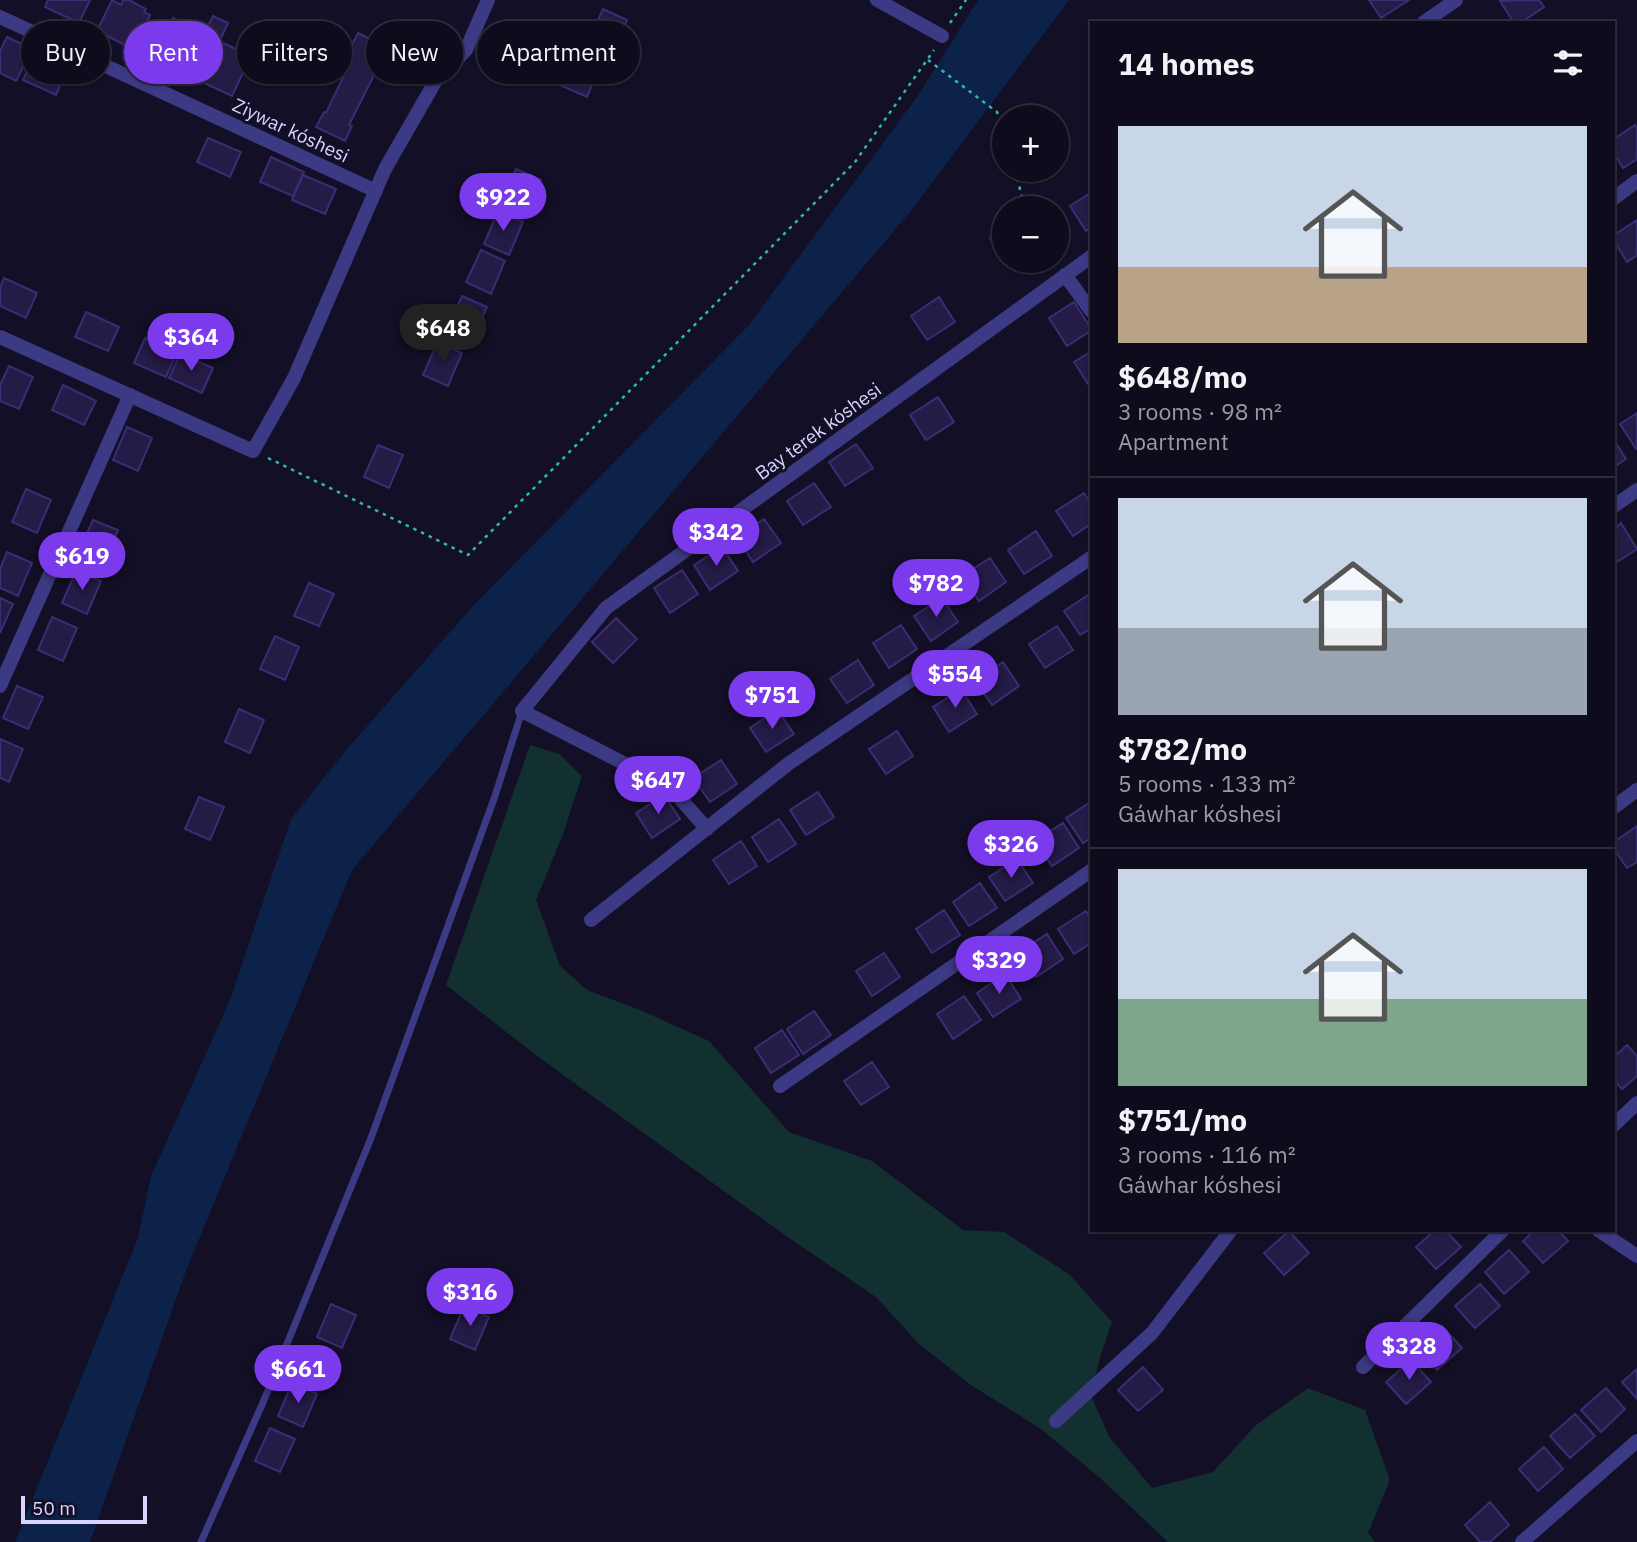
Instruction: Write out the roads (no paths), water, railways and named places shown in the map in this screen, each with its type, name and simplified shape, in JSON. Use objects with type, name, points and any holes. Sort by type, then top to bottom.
[{"type":"street","points":[[0,337],[253,451],[294,379],[385,169],[435,82],[466,50],[488,0]]},
{"type":"street","points":[[877,0],[942,36]]},
{"type":"street","points":[[1426,21],[1456,0]]},
{"type":"street","name":"Ziywar kóshesi","points":[[0,17],[376,191]]},
{"type":"street","points":[[1615,197],[1637,181]]},
{"type":"street","name":"Bay terek kóshesi","points":[[522,711],[606,608],[1090,257]]},
{"type":"street","points":[[1065,275],[1090,309]]},
{"type":"street","points":[[0,686],[130,395]]},
{"type":"street","points":[[1615,505],[1637,490]]},
{"type":"street","points":[[591,920],[788,764],[1090,558]]},
{"type":"street","points":[[522,711],[670,787],[707,829]]},
{"type":"street","points":[[1615,806],[1637,790]]},
{"type":"street","points":[[780,1086],[1090,871]]},
{"type":"street","points":[[1615,1124],[1637,1103]]},
{"type":"street","points":[[1056,1421],[1152,1333],[1229,1232]]},
{"type":"street","points":[[1363,1367],[1501,1232]]},
{"type":"street","points":[[1601,1232],[1637,1256]]},
{"type":"street","points":[[1522,1542],[1637,1441]]},
{"type":"lane","points":[[201,1542],[264,1400],[371,1138],[495,796],[522,711]]},
{"type":"water","points":[[978,0],[1069,0],[910,212],[352,870],[187,1268],[90,1542],[15,1542],[138,1238],[151,1176],[230,1000],[291,819],[347,749],[473,606],[748,326],[917,97]]}]
